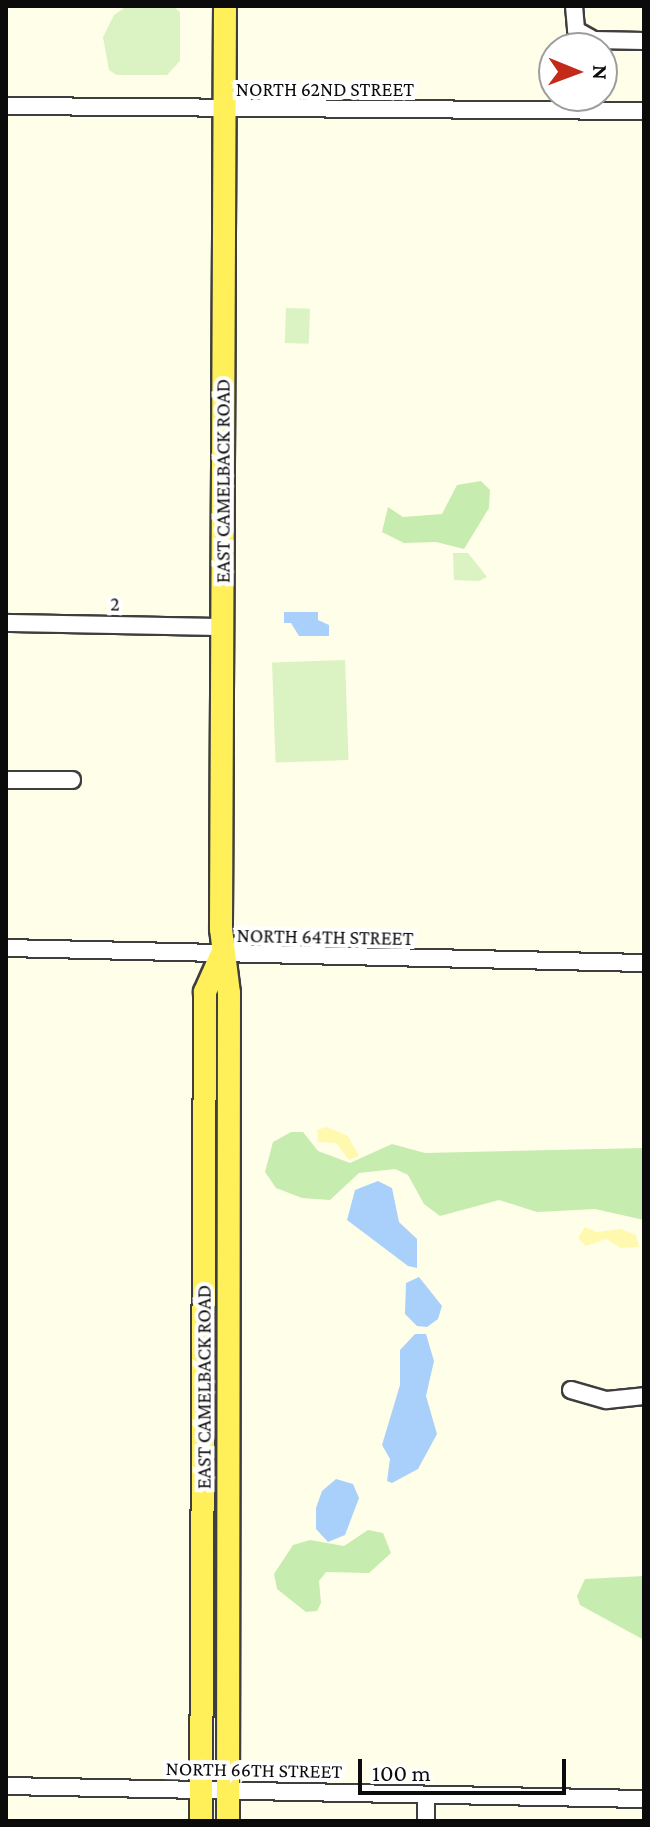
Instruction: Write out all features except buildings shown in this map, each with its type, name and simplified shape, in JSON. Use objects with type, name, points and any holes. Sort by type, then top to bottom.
[{"type":"main road","name":"EAST CAMELBACK ROAD","points":[[225,6],[221,956],[229,993],[228,1821]]},
{"type":"main road","name":"EAST CAMELBACK ROAD","points":[[201,1821],[205,992],[221,956]]},
{"type":"main road","points":[[203,1208],[228,1207]]},
{"type":"main road","points":[[205,1380],[228,1380]]},
{"type":"street","points":[[574,6],[576,30],[594,40],[644,41]]},
{"type":"street","name":"NORTH 62ND STREET","points":[[6,106],[644,111]]},
{"type":"street","name":"2","points":[[6,623],[223,627]]},
{"type":"street","points":[[6,780],[72,780]]},
{"type":"street","name":"NORTH 64TH STREET","points":[[6,948],[221,956],[644,963]]},
{"type":"street","points":[[571,1390],[607,1400],[644,1396]]},
{"type":"street","name":"NORTH 66TH STREET","points":[[6,1786],[644,1799]]},
{"type":"street","points":[[426,1795],[426,1821]]},
{"type":"green space","points":[[127,6],[173,6],[180,12],[180,61],[167,75],[117,75],[109,70],[103,37],[114,15]]},
{"type":"green space","points":[[286,308],[310,309],[309,344],[285,343]]},
{"type":"green space","points":[[481,481],[490,490],[489,508],[464,549],[436,542],[404,543],[382,532],[388,507],[403,517],[442,514],[457,485]]},
{"type":"green space","points":[[453,553],[468,553],[487,577],[479,581],[454,580]]},
{"type":"green space","points":[[345,660],[348,760],[276,762],[272,663]]},
{"type":"green space","points":[[291,1132],[303,1132],[318,1151],[350,1163],[392,1144],[425,1153],[644,1148],[644,1220],[595,1209],[537,1212],[499,1200],[440,1216],[424,1204],[408,1175],[395,1169],[359,1173],[330,1200],[302,1198],[276,1188],[265,1172],[273,1142]]},
{"type":"green space","points":[[368,1530],[383,1533],[391,1553],[369,1573],[326,1572],[319,1581],[321,1603],[317,1611],[306,1612],[277,1589],[274,1574],[293,1545],[310,1540],[344,1546]]},
{"type":"green space","points":[[644,1576],[644,1640],[580,1605],[577,1596],[585,1579]]},
{"type":"sand","points":[[326,1127],[348,1136],[359,1156],[349,1160],[336,1143],[318,1142],[317,1130]]},
{"type":"sand","points":[[585,1227],[597,1232],[621,1229],[636,1235],[639,1247],[621,1248],[606,1239],[586,1246],[578,1238]]},
{"type":"water","points":[[284,612],[318,612],[318,620],[329,625],[329,636],[299,636],[291,623],[284,623]]},
{"type":"water","points":[[378,1181],[392,1188],[399,1222],[417,1239],[417,1268],[408,1266],[347,1220],[355,1190]]},
{"type":"water","points":[[419,1277],[442,1306],[438,1319],[427,1327],[417,1326],[405,1314],[406,1283]]},
{"type":"water","points":[[415,1334],[426,1334],[434,1361],[426,1396],[437,1434],[418,1469],[392,1483],[387,1481],[390,1459],[382,1445],[400,1385],[400,1350]]},
{"type":"water","points":[[336,1479],[353,1484],[359,1498],[345,1535],[328,1542],[316,1529],[316,1508],[322,1491]]}]
